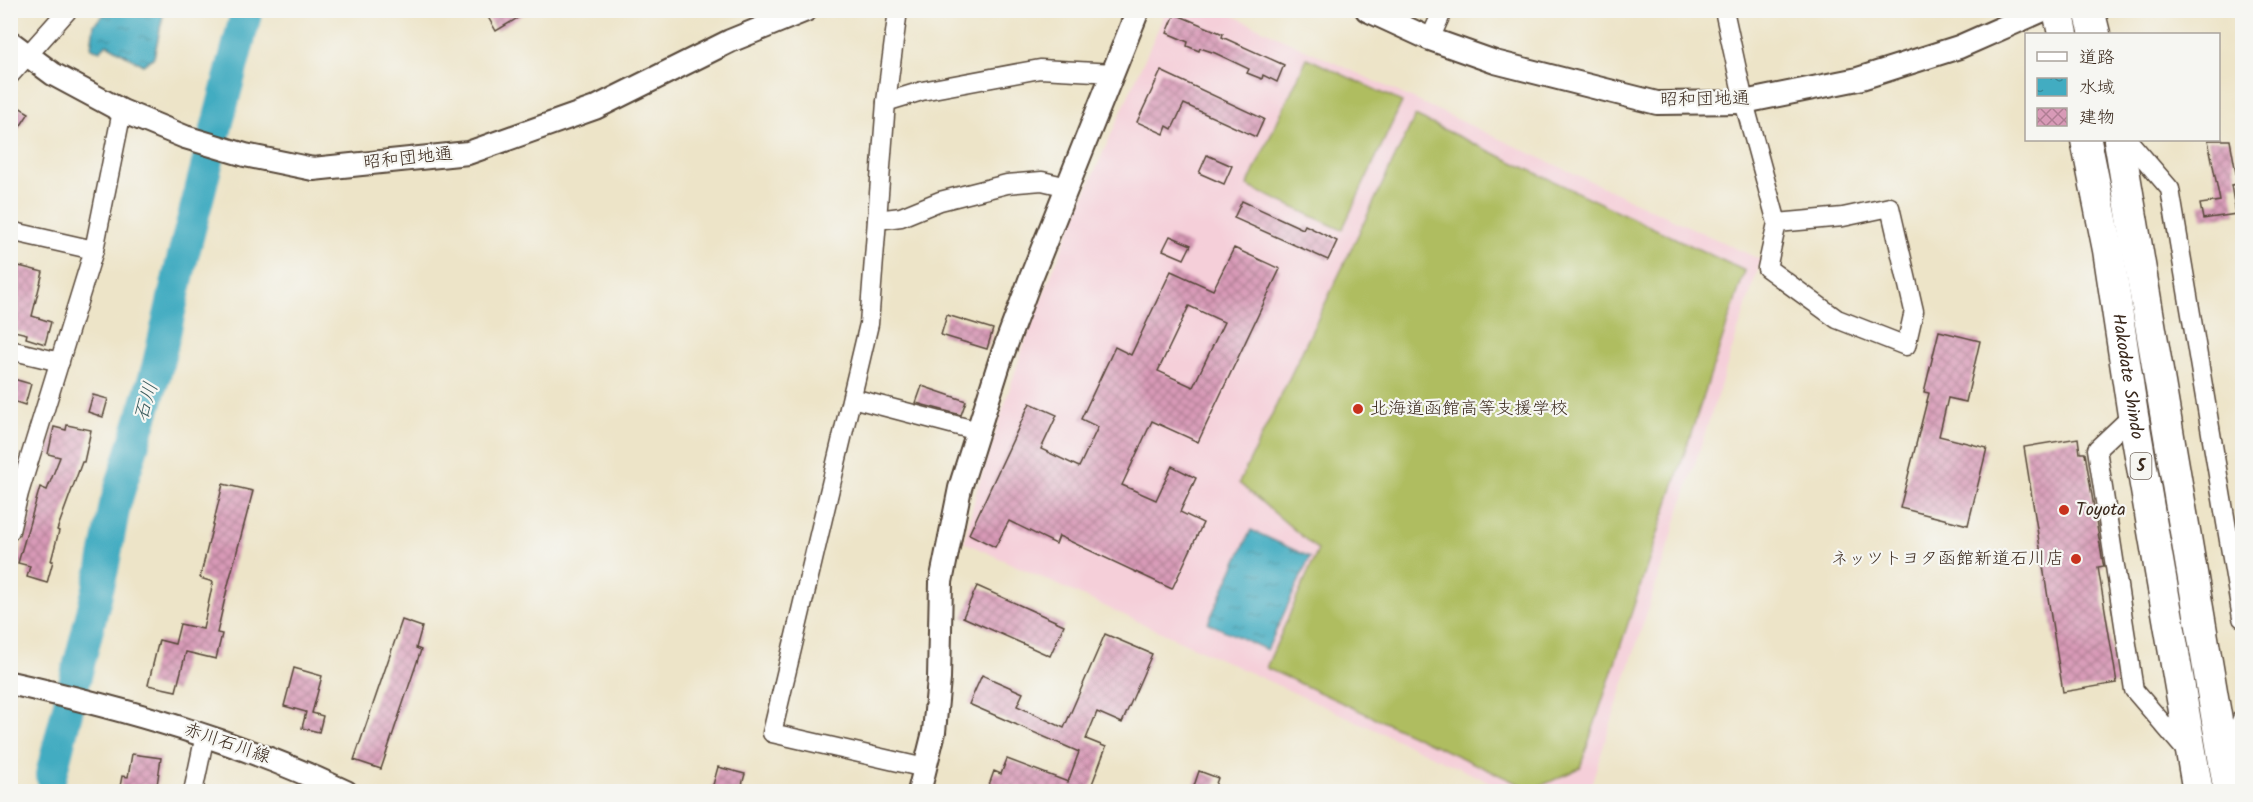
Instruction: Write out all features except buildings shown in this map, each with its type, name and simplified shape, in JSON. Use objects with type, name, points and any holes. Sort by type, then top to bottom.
[{"type":"highway","points":[[2058,10],[2063,33]]},
{"type":"highway","points":[[2089,10],[2095,33]]},
{"type":"highway","name":"Hakodate Shindo","points":[[2086,141],[2108,250],[2133,416],[2198,792]]},
{"type":"highway","name":"Hakodate Shindo","points":[[2120,141],[2227,778]]},
{"type":"street","points":[[10,75],[19,49],[68,10]]},
{"type":"street","name":"昭和団地通","points":[[19,49],[53,74],[122,111],[185,137],[245,155],[313,169],[468,153],[595,108],[730,41],[806,10]]},
{"type":"street","points":[[898,10],[886,102],[869,324],[772,733],[926,768]]},
{"type":"street","points":[[920,792],[934,732],[939,679],[941,582],[960,488],[996,372],[1030,280],[1138,10]]},
{"type":"street","name":"昭和団地通","points":[[1367,10],[1430,39],[1495,62],[1657,103],[1744,102],[1858,79],[1959,48],[2043,10]]},
{"type":"street","points":[[1430,39],[1443,10]]},
{"type":"street","points":[[1724,10],[1744,102],[1777,223],[1767,268],[1837,319],[1906,346],[1914,311],[1890,207],[1843,217],[1777,223]]},
{"type":"street","points":[[886,102],[932,89],[1040,69],[1114,73]]},
{"type":"street","points":[[10,531],[15,491],[60,362],[94,250],[122,111]]},
{"type":"street","points":[[2129,141],[2170,189],[2242,618]]},
{"type":"street","points":[[877,220],[901,217],[940,201],[1007,184],[1042,181],[1068,186]]},
{"type":"street","points":[[10,231],[94,250]]},
{"type":"street","points":[[10,350],[60,362]]},
{"type":"street","points":[[852,398],[978,431]]},
{"type":"street","points":[[2133,416],[2097,449],[2134,690],[2192,757]]},
{"type":"street","name":"赤川石川線","points":[[10,683],[104,705],[205,735],[273,759],[346,792]]},
{"type":"street","points":[[2227,778],[2242,719]]},
{"type":"street","points":[[193,792],[205,735]]},
{"type":"shaded area","name":"北海道函館高等支援学校","points":[[1166,11],[1223,11],[1761,260],[1589,791],[1509,791],[964,542],[977,489],[1029,329],[1077,211]]},
{"type":"green space","points":[[1307,58],[1402,102],[1342,230],[1247,186]]},
{"type":"green space","points":[[1415,116],[1745,271],[1580,768],[1532,790],[1266,668],[1318,550],[1239,483]]},
{"type":"water","points":[[108,11],[164,11],[154,57],[143,65],[107,44],[100,51],[91,48],[94,24]]},
{"type":"water","points":[[1251,530],[1310,557],[1267,650],[1208,623]]},
{"type":"waterway","name":"石川","points":[[51,775],[103,569],[115,505],[157,368],[181,264],[247,10]]},
{"type":"waterway","name":"石川","points":[[44,792],[51,775]]},
{"type":"place","name":"北海道函館高等支援学校","points":[[1358,409]]},
{"type":"place","name":"Toyota","points":[[2064,510]]},
{"type":"place","name":"ネッツトヨタ函館新道石川店","points":[[2076,559]]}]
